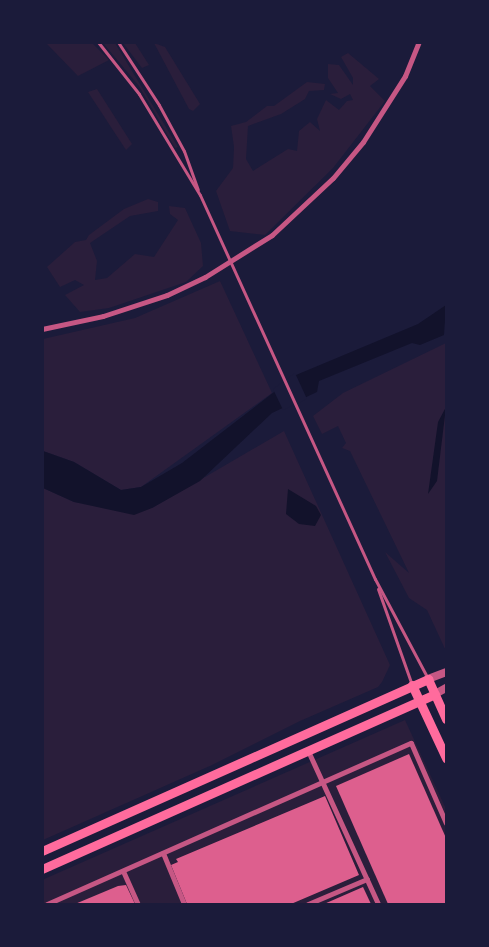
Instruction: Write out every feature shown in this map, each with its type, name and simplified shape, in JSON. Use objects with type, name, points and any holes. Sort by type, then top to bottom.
[{"type":"main road","points":[[42,851],[300,738],[428,678],[446,719]]},
{"type":"main road","points":[[412,685],[446,758]]},
{"type":"main road","points":[[42,869],[309,753],[435,694]]},
{"type":"main road","points":[[300,738],[309,753]]},
{"type":"street","points":[[42,329],[103,316],[167,294],[205,277],[272,234],[334,178],[363,142],[405,76],[419,42]]},
{"type":"street","points":[[428,678],[446,672]]},
{"type":"street","points":[[435,694],[446,688]]},
{"type":"street","points":[[47,904],[411,743],[446,823]]},
{"type":"street","points":[[309,753],[324,782],[378,904]]},
{"type":"street","points":[[163,853],[184,904]]},
{"type":"street","points":[[123,871],[138,904]]},
{"type":"street","points":[[308,904],[367,879]]},
{"type":"lane","points":[[98,42],[140,94],[200,195]]},
{"type":"lane","points":[[118,42],[172,128],[219,238],[375,579],[428,678]]},
{"type":"lane","points":[[375,579],[412,685]]},
{"type":"shaded area","points":[[46,43],[92,43],[109,60],[78,76]]},
{"type":"shaded area","points":[[103,43],[115,43],[178,147],[175,148],[139,86]]},
{"type":"shaded area","points":[[123,43],[135,43],[149,65],[142,68]]},
{"type":"shaded area","points":[[154,43],[165,47],[200,104],[193,111],[189,109]]},
{"type":"shaded area","points":[[348,53],[379,79],[370,86],[385,101],[333,168],[265,235],[230,231],[216,191],[233,168],[234,147],[231,126],[246,122],[267,106],[274,106],[307,82],[325,84],[324,90],[309,91],[305,99],[281,114],[248,126],[246,159],[253,171],[288,149],[297,151],[299,131],[310,122],[320,131],[317,119],[326,100],[339,110],[347,101],[353,100],[350,94],[341,99],[330,94],[338,93],[328,78],[328,64],[339,65],[353,85],[353,78],[341,57]]},
{"type":"shaded area","points":[[97,89],[132,144],[126,150],[88,92]]},
{"type":"shaded area","points":[[148,199],[158,202],[158,211],[130,216],[90,243],[97,261],[95,280],[107,278],[135,254],[154,257],[178,220],[170,214],[169,206],[185,208],[201,243],[203,266],[186,282],[109,308],[80,312],[65,295],[84,285],[75,280],[60,287],[47,267],[75,242],[86,240],[89,235],[124,209]]},
{"type":"shaded area","points":[[220,281],[272,393],[141,487],[121,490],[74,462],[43,451],[43,339],[135,318]]},
{"type":"shaded area","points":[[446,305],[444,335],[420,345],[412,343],[319,381],[317,392],[272,413],[200,481],[152,508],[134,515],[74,502],[43,488],[43,451],[74,462],[121,490],[141,487],[182,463],[296,375],[418,324]]},
{"type":"shaded area","points":[[446,343],[446,651],[427,610],[409,598],[385,552],[409,573],[350,451],[342,448],[346,443],[338,426],[322,434],[313,416],[343,393]]},
{"type":"shaded area","points":[[446,407],[437,481],[428,494],[438,422]]},
{"type":"shaded area","points":[[284,431],[390,665],[382,682],[378,687],[300,721],[212,765],[43,840],[43,488],[74,502],[152,508]]},
{"type":"shaded area","points":[[288,489],[316,506],[321,515],[315,526],[299,524],[286,514]]},
{"type":"shaded area","points":[[405,720],[446,809],[446,904],[43,904],[42,880]]},
{"type":"pier","points":[[295,373],[307,399],[283,410],[273,389]]},
{"type":"building","points":[[409,754],[446,838],[446,904],[388,904],[336,786]]},
{"type":"building","points":[[325,796],[359,875],[291,904],[187,904],[171,865],[178,862],[176,859]]},
{"type":"building","points":[[126,885],[135,904],[75,904],[118,886]]},
{"type":"building","points":[[363,887],[371,904],[324,904]]}]
